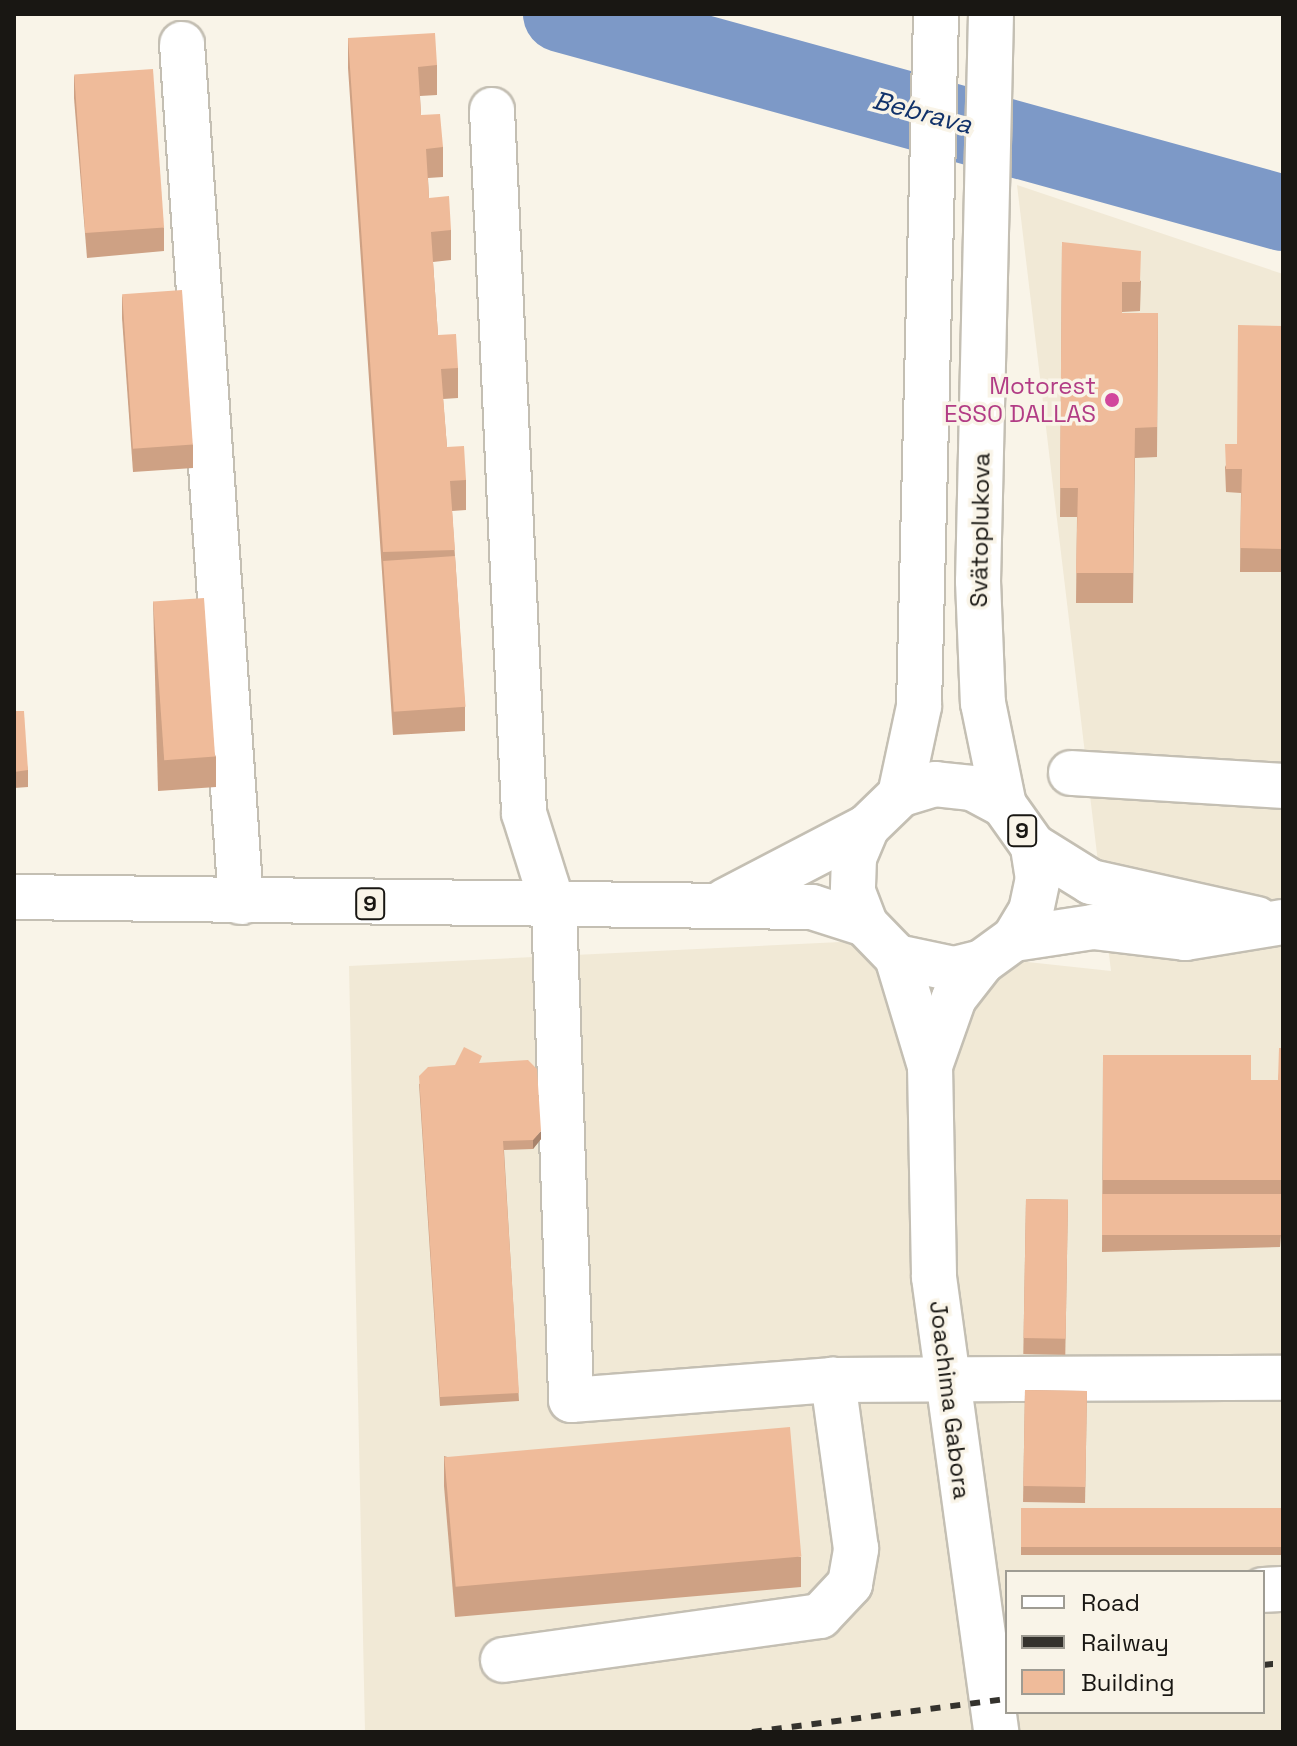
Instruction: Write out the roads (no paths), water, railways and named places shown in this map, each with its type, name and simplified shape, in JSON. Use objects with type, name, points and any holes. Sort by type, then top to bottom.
[{"type":"street","points":[[900,795],[919,706],[927,218],[936,14]]},
{"type":"street","name":"Svätoplukova","points":[[991,15],[978,581],[983,703],[1004,805]]},
{"type":"street","points":[[182,44],[241,902]]},
{"type":"street","points":[[492,110],[524,813],[554,908],[571,1400],[833,1380],[1283,1378]]},
{"type":"street","points":[[1071,773],[1283,786]]},
{"type":"street","name":"9","points":[[725,901],[867,827],[900,795],[947,785],[972,788],[1004,805],[1033,846],[1091,882],[1277,922]]},
{"type":"street","name":"9","points":[[865,924],[853,881],[867,827]]},
{"type":"street","name":"9","points":[[998,950],[1031,911],[1038,879],[1033,846]]},
{"type":"street","name":"9","points":[[14,897],[554,908],[725,901],[812,907],[865,924],[897,957],[954,969],[998,950],[1093,927],[1185,938],[1277,922]]},
{"type":"street","name":"Joachima Gabora","points":[[930,1066],[954,998],[998,950]]},
{"type":"street","name":"Joachima Gabora","points":[[897,957],[930,1066],[934,1277],[947,1379],[990,1588],[996,1732]]},
{"type":"street","points":[[503,1660],[820,1616],[850,1584],[856,1549],[833,1380]]},
{"type":"waterway","name":"Bebrava","points":[[561,14],[1283,213]]},
{"type":"railway","points":[[1265,1665],[1283,1663]]},
{"type":"railway","points":[[752,1732],[1005,1699]]},
{"type":"place","name":"Motorest ESSO DALLAS","points":[[1112,400]]}]
